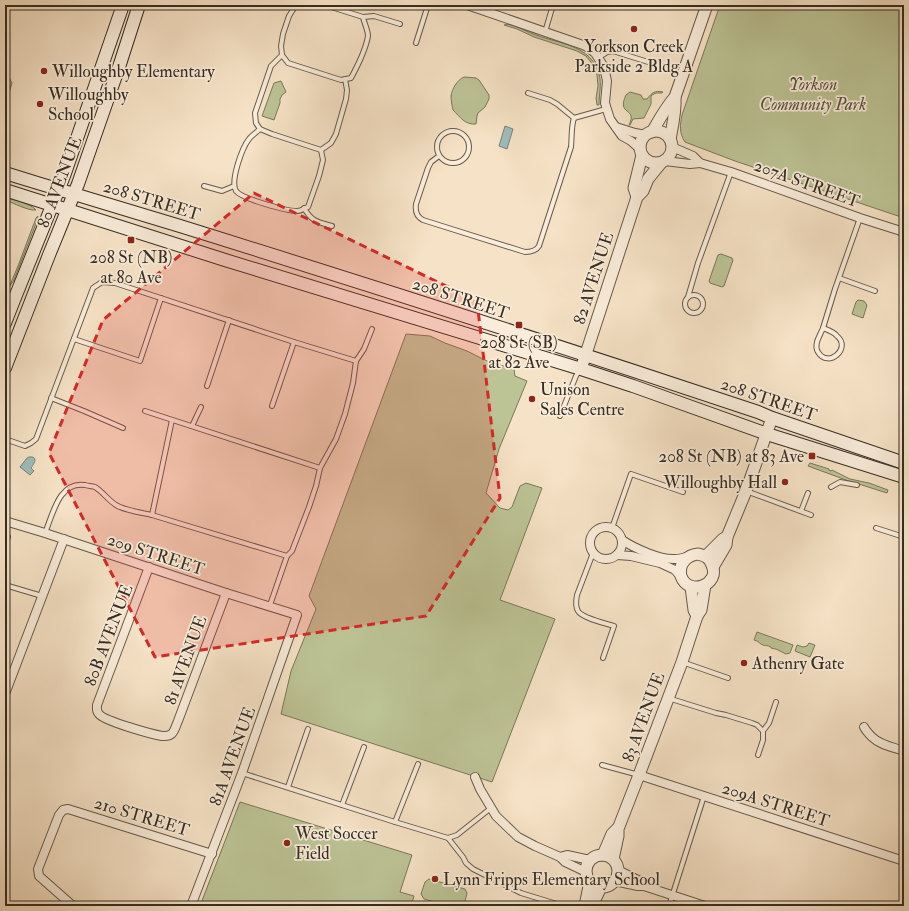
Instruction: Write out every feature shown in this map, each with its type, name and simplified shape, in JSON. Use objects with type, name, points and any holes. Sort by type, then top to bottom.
[{"type":"main road","name":"80 AVENUE","points":[[5,323],[11,299],[59,190],[123,5]]},
{"type":"main road","name":"80 AVENUE","points":[[5,368],[74,195],[140,5]]},
{"type":"main road","name":"208 STREET","points":[[5,173],[178,226],[585,355],[758,412],[904,463]]},
{"type":"main road","name":"208 STREET","points":[[5,190],[225,260],[581,369],[767,434],[904,477]]},
{"type":"street","points":[[467,5],[587,47],[598,58],[604,67],[607,81],[605,97],[606,109],[610,119],[622,136],[631,142],[650,162],[663,162],[670,155],[676,105],[675,97]]},
{"type":"street","points":[[641,152],[641,144],[643,139],[675,97],[707,5]]},
{"type":"street","points":[[615,127],[630,132],[662,132],[667,135],[671,143]]},
{"type":"street","name":"207A STREET","points":[[671,143],[693,156],[700,163]]},
{"type":"street","name":"82 AVENUE","points":[[637,197],[634,188],[641,152]]},
{"type":"street","name":"207A STREET","points":[[663,162],[690,164],[700,163],[731,172],[904,232]]},
{"type":"street","name":"82 AVENUE","points":[[581,369],[637,197],[650,177],[663,162]]},
{"type":"street","points":[[713,568],[726,545],[727,537],[746,491],[772,418]]},
{"type":"street","name":"209 STREET","points":[[5,521],[226,593],[297,614]]},
{"type":"street","points":[[602,528],[612,528],[617,531],[622,540],[620,550],[613,558],[602,559],[593,553],[591,549],[590,543],[593,533],[602,528]]},
{"type":"street","points":[[706,556],[723,539],[727,537]]},
{"type":"street","points":[[5,694],[64,539]]},
{"type":"street","points":[[617,555],[631,556],[660,563],[675,570],[691,587],[700,587],[705,585],[712,578],[714,573],[711,562],[706,556],[698,554],[674,559],[665,558],[638,549],[622,540]]},
{"type":"street","points":[[682,578],[680,572],[681,566],[687,557]]},
{"type":"street","name":"80B AVENUE","points":[[149,567],[97,705],[97,709],[100,716],[112,721],[155,735],[169,736]]},
{"type":"street","name":"83 AVENUE","points":[[613,859],[618,829],[682,662],[697,616],[701,610],[705,585]]},
{"type":"street","points":[[691,587],[694,610],[697,616]]},
{"type":"street","name":"81 AVENUE","points":[[169,736],[174,731],[178,721],[226,593]]},
{"type":"street","name":"81A AVENUE","points":[[191,906],[242,773],[297,614]]},
{"type":"street","points":[[864,727],[870,736],[875,740],[904,751]]},
{"type":"street","name":"209A STREET","points":[[639,775],[904,861]]},
{"type":"street","points":[[475,777],[480,789],[496,816],[518,837],[560,857],[565,862],[588,876],[597,886],[606,886],[611,884],[617,878],[618,870],[616,862],[610,857],[602,855],[598,855],[590,860],[586,867],[588,876],[585,906]]},
{"type":"street","name":"210 STREET","points":[[73,906],[39,876],[38,869],[59,815],[63,810],[68,809],[212,854]]},
{"type":"street","name":"83 AVENUE","points":[[602,855],[612,834],[618,829]]},
{"type":"street","points":[[560,857],[567,855],[590,860]]},
{"type":"street","points":[[618,870],[640,881],[644,886]]},
{"type":"street","points":[[614,881],[644,886],[705,906]]},
{"type":"street","points":[[592,906],[601,887]]},
{"type":"lane","points":[[296,5],[289,16],[283,34],[281,46],[282,55],[288,63],[341,80],[350,78],[357,66],[366,41],[368,35],[363,17]]},
{"type":"lane","points":[[325,5],[363,17],[374,16],[400,24]]},
{"type":"lane","points":[[416,43],[428,5]]},
{"type":"lane","points":[[544,32],[553,5]]},
{"type":"lane","points":[[598,58],[607,52],[612,51],[661,66]]},
{"type":"lane","points":[[282,55],[271,66],[255,113],[256,123],[260,129],[272,134],[321,150]]},
{"type":"lane","points":[[321,150],[331,143],[336,134],[346,99],[347,90],[345,79]]},
{"type":"lane","points":[[528,93],[550,100],[574,118]]},
{"type":"lane","points":[[574,118],[606,109]]},
{"type":"lane","points":[[439,156],[429,165],[416,204],[417,214],[420,218],[525,252],[532,252],[538,248],[542,238],[571,147],[572,124],[574,118]]},
{"type":"lane","points":[[260,129],[249,139],[241,154],[235,174],[234,186],[237,192],[249,198],[285,210],[298,211],[308,206],[323,160],[321,150]]},
{"type":"lane","points":[[457,131],[466,138],[469,143],[470,148],[468,154],[461,162],[449,164],[439,156],[437,152],[438,141],[441,136],[446,133],[457,131]]},
{"type":"lane","points":[[688,297],[693,295],[701,299],[703,304],[699,312],[693,313],[687,311],[685,302],[731,172]]},
{"type":"lane","points":[[204,186],[222,191],[234,186]]},
{"type":"lane","points":[[304,208],[313,220],[332,226]]},
{"type":"lane","points":[[823,328],[838,336],[842,343],[842,348],[838,355],[834,357],[826,358],[822,356],[817,350],[817,341],[823,328],[860,218]]},
{"type":"lane","points":[[839,278],[875,291]]},
{"type":"lane","points":[[5,439],[25,446],[32,443],[36,439],[93,288],[102,282],[115,283],[356,361]]},
{"type":"lane","points":[[74,339],[140,361],[162,298]]},
{"type":"lane","points":[[207,386],[229,320]]},
{"type":"lane","points":[[270,606],[287,556],[292,552],[309,508],[320,468],[336,439],[345,414],[353,383],[356,361],[364,349],[372,329]]},
{"type":"lane","points":[[272,406],[294,342]]},
{"type":"lane","points":[[560,416],[576,376],[581,369]]},
{"type":"lane","points":[[51,398],[123,428]]},
{"type":"lane","points":[[192,426],[201,407]]},
{"type":"lane","points":[[145,411],[320,468]]},
{"type":"lane","points":[[152,515],[172,420]]},
{"type":"lane","points":[[612,528],[631,474],[682,492]]},
{"type":"lane","points":[[831,487],[840,482],[857,485]]},
{"type":"lane","points":[[45,533],[63,494],[71,487],[79,484],[94,486],[117,506],[152,515],[287,556]]},
{"type":"lane","points":[[746,491],[811,515]]},
{"type":"lane","points":[[801,511],[808,493]]},
{"type":"lane","points":[[876,528],[904,537]]},
{"type":"lane","points":[[5,544],[8,537]]},
{"type":"lane","points":[[593,553],[577,595],[576,602],[577,610],[581,615],[614,626],[603,658]]},
{"type":"lane","points":[[5,585],[42,596]]},
{"type":"lane","points":[[682,662],[728,678]]},
{"type":"lane","points":[[668,698],[752,723],[757,725],[763,731]]},
{"type":"lane","points":[[758,755],[763,740],[763,731],[769,722],[776,702]]},
{"type":"lane","points":[[288,788],[308,729]]},
{"type":"lane","points":[[342,805],[364,747]]},
{"type":"lane","points":[[395,822],[418,764]]},
{"type":"lane","points":[[602,765],[639,775]]},
{"type":"lane","points":[[242,773],[448,838],[472,869],[521,893],[560,906]]},
{"type":"lane","points":[[669,906],[704,796]]},
{"type":"lane","points":[[448,838],[457,835],[492,808]]},
{"type":"highlighted area","points":[[254,193],[477,301],[500,498],[426,616],[155,657],[49,453],[103,320]]},
{"type":"green space","name":"Yorkson Community Park","points":[[720,5],[904,5],[904,218],[735,161],[685,142],[680,129],[682,115]]},
{"type":"green space","points":[[510,24],[536,35],[574,47],[589,57],[595,64],[600,78],[599,105],[597,105],[596,98],[598,86],[597,75],[594,66],[586,56],[577,51],[534,37],[504,25]]},
{"type":"green space","points":[[5,70],[12,83],[6,103],[5,103]]},
{"type":"green space","points":[[464,77],[476,78],[479,80],[489,95],[489,99],[485,107],[478,113],[476,124],[466,122],[453,110],[451,96],[452,90],[457,82]]},
{"type":"green space","points":[[281,81],[286,92],[280,99],[274,120],[262,116],[274,83]]},
{"type":"green space","points":[[630,92],[641,95],[643,99],[647,99],[654,92],[663,92],[652,95],[651,104],[644,118],[633,119],[629,125],[631,116],[625,109],[624,102],[626,95]]},
{"type":"green space","points":[[5,197],[26,204],[36,210],[25,208],[5,200]]},
{"type":"green space","points":[[38,216],[14,280],[10,286],[36,218]]},
{"type":"green space","points":[[721,254],[732,258],[733,260],[724,286],[722,287],[710,283],[709,281],[718,255]]},
{"type":"green space","points":[[858,300],[864,301],[867,305],[863,318],[852,314]]},
{"type":"green space","points":[[406,334],[430,336],[489,362],[514,369],[515,376],[527,381],[499,449],[486,493],[500,508],[508,510],[512,507],[520,486],[526,483],[542,488],[500,600],[555,619],[492,782],[281,714],[291,671],[316,609],[309,596]]},
{"type":"green space","points":[[810,463],[831,471],[832,470],[850,479],[869,483],[888,490],[887,493],[808,466]]},
{"type":"green space","points":[[757,632],[793,645],[790,653],[786,654],[771,648],[770,646],[762,645],[754,640]]},
{"type":"green space","points":[[809,643],[815,645],[810,657],[795,651],[797,645],[803,647],[807,646]]},
{"type":"green space","name":"West Soccer Field","points":[[240,802],[412,855],[400,892],[414,896],[411,906],[200,906]]},
{"type":"green space","points":[[429,879],[465,889],[467,893],[464,906],[450,906],[424,899],[421,894],[425,882]]},
{"type":"water","points":[[505,126],[513,129],[507,149],[499,146]]},
{"type":"water","points":[[29,457],[35,459],[31,468],[34,471],[30,475],[20,467]]},
{"type":"place","name":"Yorkson Creek Parkside 2 Bldg A","points":[[634,29]]},
{"type":"place","name":"Willoughby Elementary","points":[[44,71]]},
{"type":"place","name":"Willoughby School","points":[[40,104]]},
{"type":"place","name":"208 St (NB) at 80 Ave","points":[[131,240]]},
{"type":"place","name":"208 St (SB) at 82 Ave","points":[[519,325]]},
{"type":"place","name":"Unison Sales Centre","points":[[532,399]]},
{"type":"place","name":"208 St (NB) at 83 Ave","points":[[812,456]]},
{"type":"place","name":"Willoughby Hall","points":[[785,482]]},
{"type":"place","name":"Athenry Gate","points":[[744,663]]},
{"type":"place","name":"West Soccer Field","points":[[287,843]]},
{"type":"place","name":"Lynn Fripps Elementary School","points":[[435,879]]}]
